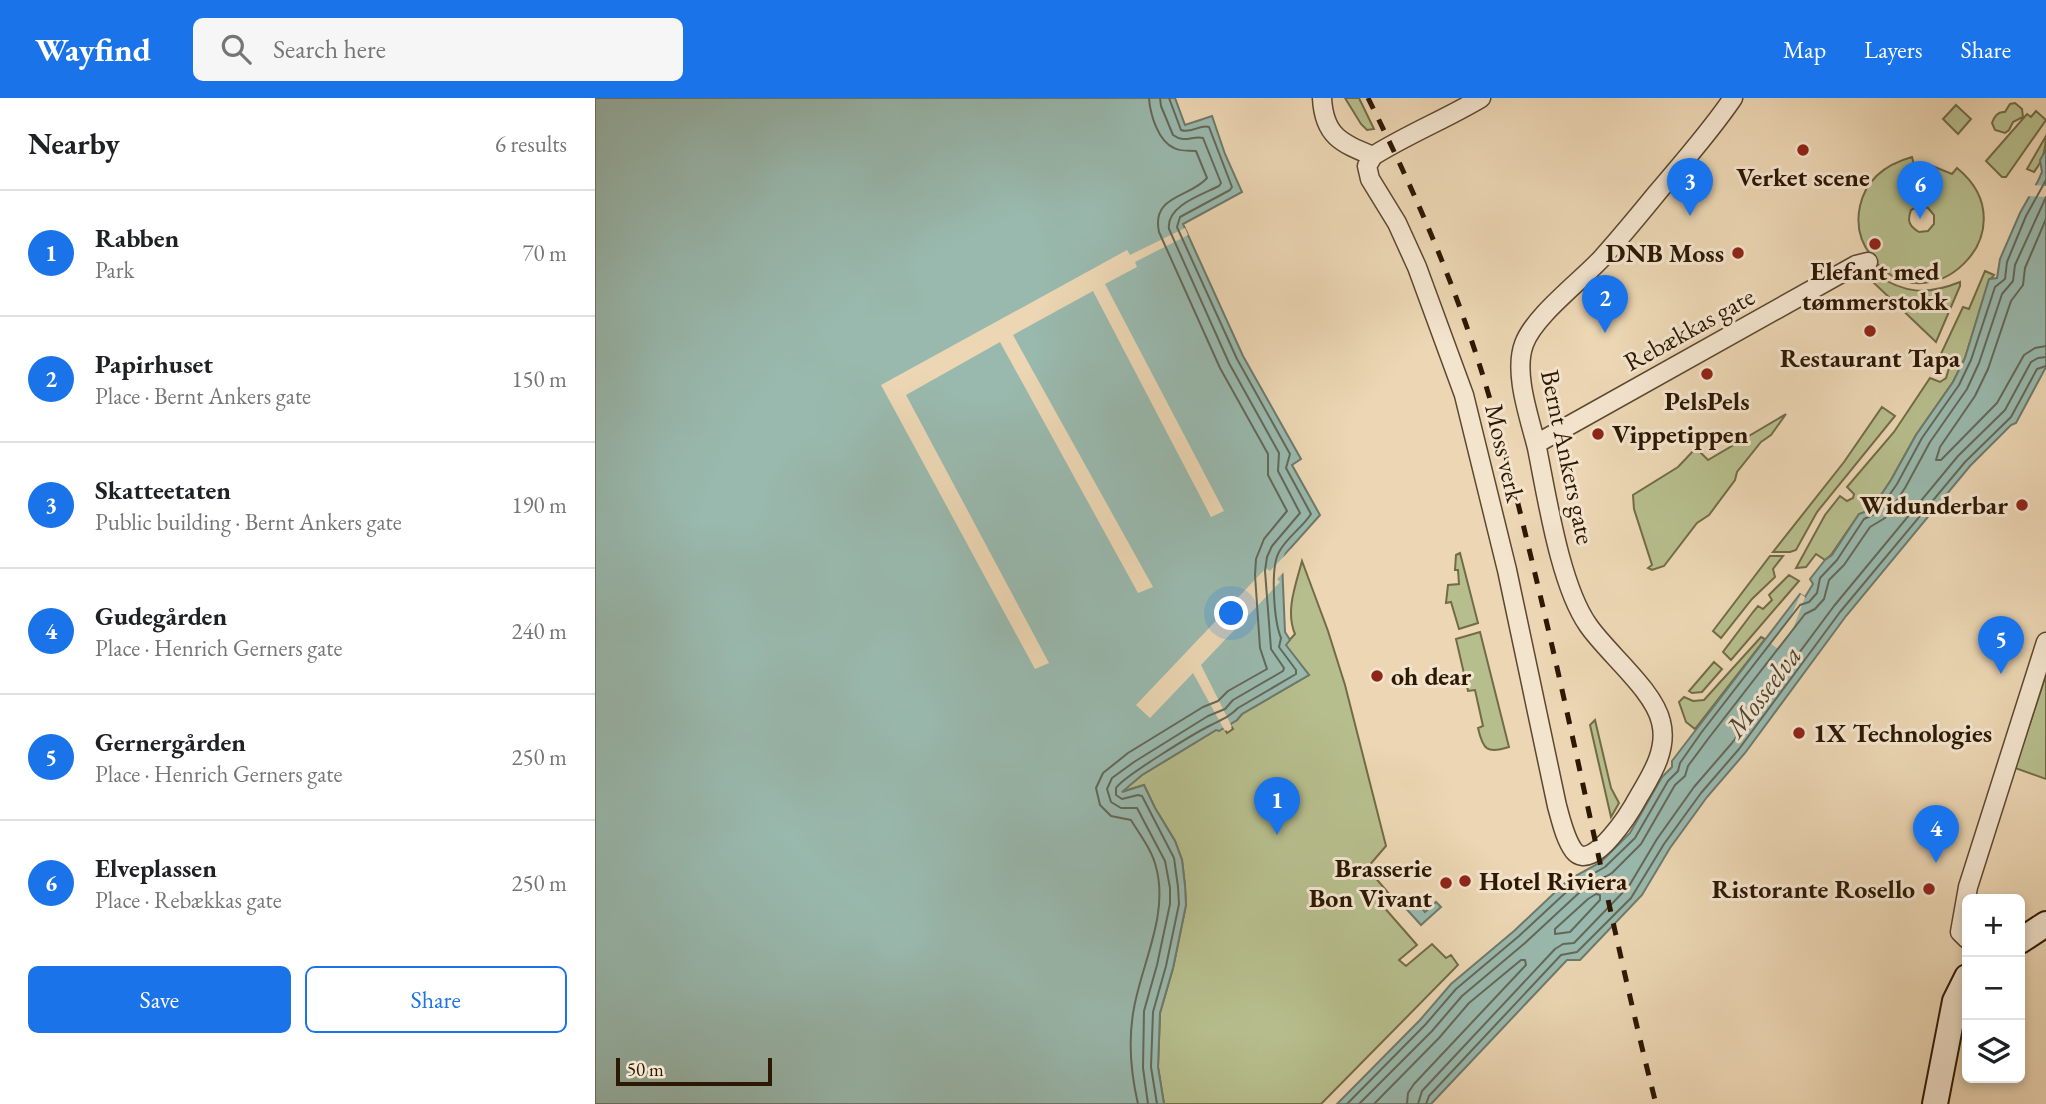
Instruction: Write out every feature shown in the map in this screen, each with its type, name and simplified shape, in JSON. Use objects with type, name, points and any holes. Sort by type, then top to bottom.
[{"type":"street","points":[[1322,98],[1323,117],[1334,136],[1350,147],[1373,156],[1481,98]]},
{"type":"street","name":"Bernt Ankers gate","points":[[1661,749],[1661,719],[1655,708],[1580,612],[1553,525],[1525,405],[1520,357],[1524,342],[1537,323],[1609,250],[1702,140],[1733,98]]},
{"type":"street","name":"Moss verk","points":[[1373,156],[1367,166],[1370,179],[1397,223],[1417,267],[1464,395],[1507,570],[1557,806],[1574,851],[1581,856],[1594,853],[1608,841],[1626,819],[1661,749]]},
{"type":"street","name":"Rebækkas gate","points":[[1536,444],[1856,265],[1868,262]]},
{"type":"street","points":[[1967,894],[2046,642]]},
{"type":"street","points":[[2025,938],[2046,924]]},
{"type":"street","points":[[1935,1104],[1955,1001],[1962,986]]},
{"type":"green space","points":[[1345,98],[1359,98],[1374,129],[1367,130],[1361,124]]},
{"type":"green space","points":[[2015,103],[2022,109],[2023,117],[2013,122],[2005,133],[1995,130],[1992,123],[1995,117]]},
{"type":"green space","points":[[1956,105],[1971,119],[1958,134],[1943,119]]},
{"type":"green space","points":[[2036,111],[2046,120],[2006,177],[2002,177],[1986,161],[2027,114],[2031,117]]},
{"type":"green space","points":[[2046,136],[2040,164],[2034,172],[2027,169]]},
{"type":"green space","points":[[1912,157],[1914,165],[1930,165],[1952,174],[1957,168],[1978,193],[1984,219],[1978,243],[1964,264],[1943,278],[1919,283],[1894,277],[1872,257],[1862,239],[1859,213],[1867,188],[1886,168]],"holes":[[[1919,206],[1928,208],[1934,215],[1934,224],[1928,231],[1919,232],[1910,223],[1911,210]]]},
{"type":"green space","points":[[1985,271],[1994,275],[1989,281],[1965,358],[1953,382],[1916,435],[1891,480],[1871,510],[1859,514],[1831,555],[1825,560],[1816,554],[1806,567],[1796,568],[1825,515],[1840,496],[1847,501],[1853,498],[1854,494],[1847,487],[1894,432],[1930,378],[1940,382],[1946,378],[1950,365],[1939,358],[1963,307],[1969,309]]},
{"type":"green space","points":[[1874,274],[1906,289],[1915,290],[1926,291],[1960,282],[1936,342],[1873,282]]},
{"type":"green space","points":[[1882,407],[1895,416],[1817,512],[1796,550],[1773,552],[1844,462]]},
{"type":"green space","points":[[1786,414],[1737,472],[1735,480],[1709,515],[1697,523],[1664,566],[1652,570],[1648,568],[1652,565],[1634,509],[1633,495],[1678,467],[1696,448],[1708,460]]},
{"type":"green space","points":[[1460,553],[1478,623],[1459,629],[1451,602],[1446,603],[1448,585],[1459,584],[1458,570],[1455,570],[1456,555]]},
{"type":"green space","points":[[1770,556],[1783,556],[1773,569],[1775,577],[1752,599],[1721,638],[1713,631]]},
{"type":"green space","points":[[1302,561],[1345,685],[1386,846],[1367,868],[1391,896],[1382,905],[1417,945],[1399,960],[1406,966],[1432,944],[1446,958],[1451,955],[1458,965],[1321,1104],[1164,1104],[1158,1067],[1160,1013],[1173,968],[1186,905],[1182,860],[1175,841],[1144,785],[1121,792],[1142,775],[1216,730],[1224,728],[1227,733],[1233,729],[1230,724],[1242,714],[1309,675],[1285,645],[1295,634],[1291,607]]},
{"type":"green space","points":[[1789,575],[1799,581],[1731,660],[1723,652],[1758,606],[1763,609],[1772,600],[1769,595]]},
{"type":"green space","points":[[1480,632],[1509,747],[1496,750],[1487,748],[1482,741],[1478,728],[1483,726],[1475,690],[1468,691],[1456,639]]},
{"type":"green space","points":[[1761,637],[1765,639],[1695,729],[1686,722],[1679,702],[1684,697],[1693,701],[1704,700]]},
{"type":"green space","points":[[1714,662],[1722,669],[1702,692],[1689,691]]},
{"type":"green space","points":[[2046,675],[2046,779],[2015,768]]},
{"type":"green space","points":[[1595,720],[1611,788],[1619,803],[1611,817],[1590,725]]},
{"type":"water","points":[[595,98],[1175,98],[1185,125],[1212,116],[1242,192],[1183,224],[1243,356],[1301,459],[1292,465],[1320,515],[1286,553],[1282,562],[1285,632],[1290,640],[1286,645],[1309,675],[1142,775],[1122,792],[1144,785],[1175,841],[1182,860],[1186,905],[1173,968],[1160,1013],[1158,1067],[1164,1104],[595,1104]]},
{"type":"water","name":"Mosseelva","points":[[2046,150],[2046,367],[2016,423],[1970,466],[1846,616],[1745,753],[1707,797],[1670,848],[1642,895],[1580,960],[1567,960],[1431,1104],[1337,1104],[1420,1020],[1451,984],[1514,931],[1568,880],[1601,862],[1630,833],[1662,777],[1672,767],[1672,761],[1800,594],[1805,597],[1813,584],[1810,579],[1832,555],[1859,514],[1871,510],[1916,435],[1953,382],[1965,358],[1989,279],[1997,278],[2000,259],[2042,172],[2040,160]]},
{"type":"water","points":[[1410,895],[1425,912],[1436,902],[1441,907],[1421,925],[1401,903]]},
{"type":"pier","points":[[2031,185],[2046,186],[2046,197],[2024,196]]},
{"type":"pier","points":[[1185,228],[1188,235],[1135,262],[1137,267],[1105,284],[1224,511],[1211,517],[1093,291],[1013,335],[1153,587],[1138,593],[1000,342],[906,395],[1049,663],[1035,669],[881,385],[1127,250],[1130,255]]},
{"type":"pier","points":[[1293,550],[1285,563],[1285,571],[1277,579],[1280,582],[1201,665],[1232,727],[1225,731],[1193,673],[1150,718],[1136,705],[1266,568],[1270,571]]},
{"type":"pier","points":[[1801,594],[1805,597],[1793,629],[1778,649],[1770,643],[1791,616]]},
{"type":"railway","points":[[1368,98],[1441,258],[1466,324],[1494,413],[1552,647],[1656,1104]]},
{"type":"place","name":"Verket scene","points":[[1803,150]]},
{"type":"place","name":"Skatteetaten","points":[[1690,216]]},
{"type":"place","name":"Elveplassen","points":[[1920,219]]},
{"type":"place","name":"Elefant med tømmerstokk","points":[[1875,244]]},
{"type":"place","name":"DNB Moss","points":[[1738,253]]},
{"type":"place","name":"Restaurant Tapa","points":[[1870,331]]},
{"type":"place","name":"Papirhuset","points":[[1605,333]]},
{"type":"place","name":"PelsPels","points":[[1707,374]]},
{"type":"place","name":"Vippetippen","points":[[1598,434]]},
{"type":"place","name":"Widunderbar","points":[[2022,505]]},
{"type":"place","name":"Gernergården","points":[[2001,674]]},
{"type":"place","name":"oh dear","points":[[1377,676]]},
{"type":"place","name":"1X Technologies","points":[[1799,733]]},
{"type":"place","name":"Rabben","points":[[1277,835]]},
{"type":"place","name":"Gudegården","points":[[1936,863]]},
{"type":"place","name":"Hotel Riviera","points":[[1465,881]]},
{"type":"place","name":"Brasserie Bon Vivant","points":[[1446,883]]},
{"type":"place","name":"Ristorante Rosello","points":[[1929,889]]}]
